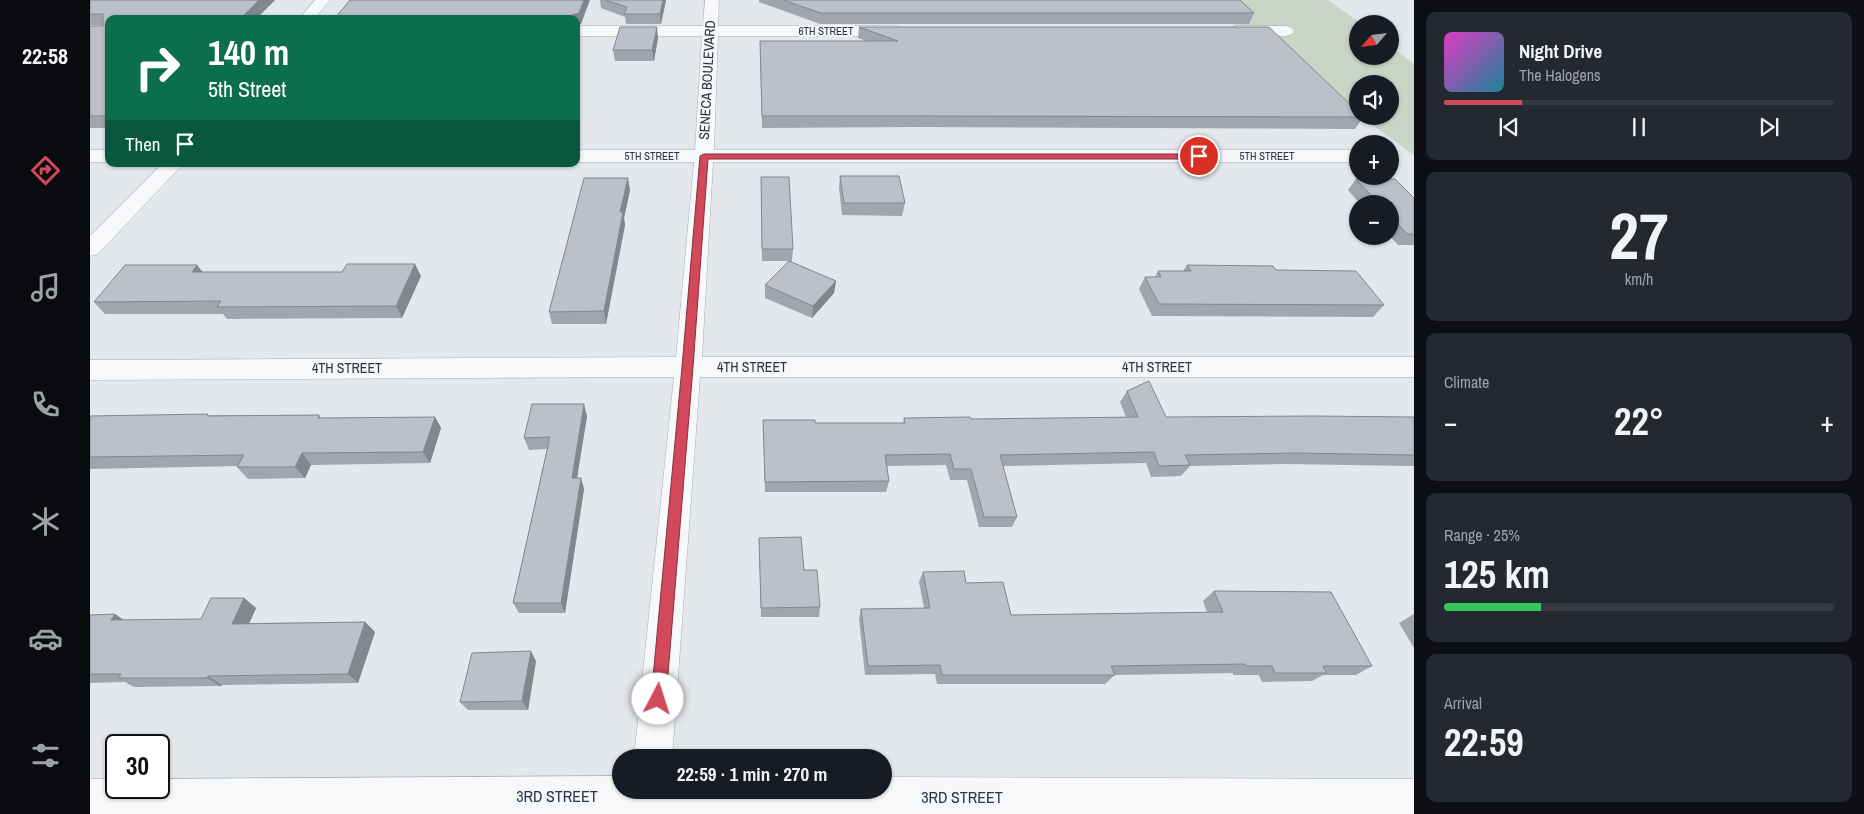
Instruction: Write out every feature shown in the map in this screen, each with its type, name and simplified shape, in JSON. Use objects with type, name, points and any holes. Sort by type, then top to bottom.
[{"type":"street","points":[[310,15],[323,0]]},
{"type":"street","name":"SENECA BOULEVARD","points":[[654,749],[688,367],[704,156],[712,0]]},
{"type":"street","name":"6TH STREET","points":[[580,31],[908,31]]},
{"type":"street","points":[[1226,31],[1286,32]]},
{"type":"street","points":[[90,156],[105,156]]},
{"type":"street","name":"5TH STREET","points":[[580,156],[1349,156]]},
{"type":"street","points":[[90,249],[170,167]]},
{"type":"street","name":"4TH STREET","points":[[90,370],[688,367],[1414,367]]},
{"type":"street","name":"3RD STREET","points":[[90,799],[1414,799]]},
{"type":"green space","points":[[1200,0],[1328,0],[1349,15],[1349,65],[1399,65],[1399,52],[1414,64],[1414,155],[1399,144],[1399,135],[1386,135],[1372,125],[1399,125],[1399,75],[1349,75],[1349,108]]},
{"type":"building","points":[[90,0],[259,0],[244,15],[105,15],[105,116],[90,116],[90,26],[103,26],[103,14],[90,14]]},
{"type":"building","points":[[350,0],[584,0],[579,13],[572,15],[337,15]]},
{"type":"building","points":[[605,0],[663,0],[660,14],[624,14],[627,7]]},
{"type":"building","points":[[783,0],[1240,0],[1254,13],[821,13]]},
{"type":"building","points":[[620,27],[657,27],[652,50],[613,50]]},
{"type":"building","points":[[859,27],[1269,27],[1349,103],[1349,117],[762,116],[760,41],[898,41]]},
{"type":"building","points":[[840,176],[899,176],[905,203],[844,203]]},
{"type":"building","points":[[761,177],[789,177],[793,249],[762,249]]},
{"type":"building","points":[[584,178],[628,178],[620,212],[623,212],[604,311],[549,312]]},
{"type":"building","points":[[1399,183],[1414,198],[1414,234],[1407,234],[1399,225],[1399,195],[1371,195],[1362,185],[1399,185]]},
{"type":"building","points":[[789,261],[836,281],[813,306],[765,285]]},
{"type":"building","points":[[347,264],[415,264],[396,306],[217,307],[221,301],[94,302],[125,265],[197,265],[192,272],[342,272]]},
{"type":"building","points":[[1187,265],[1273,266],[1276,270],[1356,271],[1384,305],[1159,304],[1145,277],[1161,277],[1158,271],[1191,271]]},
{"type":"building","points":[[1149,381],[1166,417],[1414,417],[1414,455],[1296,453],[1185,455],[1190,465],[1159,466],[1154,452],[1000,455],[1017,517],[984,517],[971,469],[954,469],[950,454],[885,455],[889,481],[765,482],[763,420],[815,420],[815,423],[905,423],[904,418],[1138,417],[1127,391]]},
{"type":"building","points":[[532,404],[584,404],[572,478],[581,478],[561,603],[513,603],[550,437],[524,438]]},
{"type":"building","points":[[208,414],[207,416],[319,415],[318,418],[435,417],[423,452],[302,453],[295,467],[237,467],[244,455],[90,457],[90,416]]},
{"type":"building","points":[[801,537],[804,570],[817,570],[820,607],[761,608],[759,538]]},
{"type":"building","points":[[964,571],[966,583],[1003,582],[1011,615],[1223,612],[1214,591],[1331,592],[1372,666],[1323,666],[1327,673],[1275,673],[1272,666],[1246,666],[1245,664],[1111,666],[1115,675],[942,675],[940,665],[868,666],[861,609],[930,608],[923,572]]},
{"type":"building","points":[[211,598],[244,598],[232,624],[365,622],[348,674],[208,676],[207,678],[118,678],[121,674],[90,674],[90,615],[115,614],[111,620],[201,619]]},
{"type":"building","points":[[531,651],[522,701],[460,702],[472,653]]},
{"type":"route","points":[[658,699],[688,367],[704,156],[1199,156]]}]
